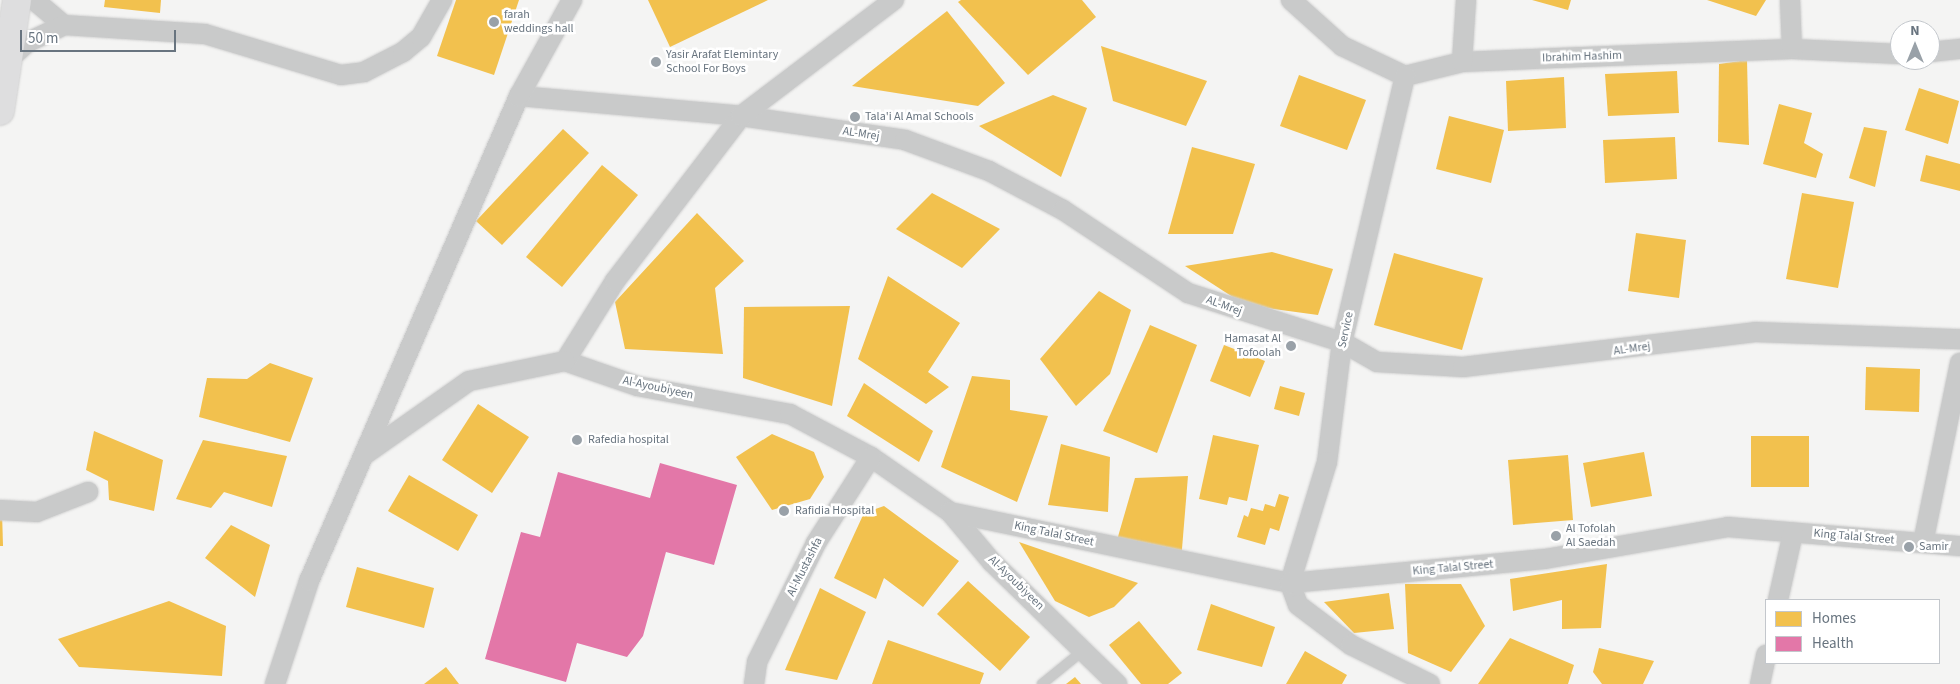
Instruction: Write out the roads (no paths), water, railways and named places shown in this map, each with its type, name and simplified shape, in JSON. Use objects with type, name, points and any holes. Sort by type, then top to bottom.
[{"type":"main road","points":[[0,111],[17,0]]},
{"type":"street","points":[[34,0],[64,25]]},
{"type":"street","points":[[8,60],[28,42],[64,25],[205,34],[341,75],[364,72],[403,52],[421,37],[442,0]]},
{"type":"street","points":[[275,684],[310,581],[519,96],[572,0]]},
{"type":"street","points":[[364,455],[469,381],[565,361],[615,281],[741,116],[894,0]]},
{"type":"street","points":[[1291,0],[1342,46],[1405,76]]},
{"type":"street","points":[[1462,62],[1466,0]]},
{"type":"street","points":[[1790,0],[1792,50]]},
{"type":"street","points":[[1940,51],[1960,49]]},
{"type":"street","name":"Ibrahim Hashim","points":[[1405,76],[1462,62],[1792,50],[1890,54]]},
{"type":"street","name":"Service","points":[[1290,583],[1326,462],[1342,342],[1405,76]]},
{"type":"street","name":"AL-Mrej","points":[[519,96],[741,116],[905,140],[989,171],[1064,210],[1188,293],[1342,342],[1377,362],[1463,367],[1755,332],[1960,339]]},
{"type":"street","name":"Al-Ayoubiyeen","points":[[565,361],[637,386],[790,414],[872,457],[950,512],[992,562],[1086,649],[1117,684]]},
{"type":"street","points":[[1923,543],[1960,363]]},
{"type":"street","name":"Al-Mustashfa","points":[[754,684],[758,662],[816,543],[872,457]]},
{"type":"street","points":[[0,510],[37,512],[88,492]]},
{"type":"street","name":"King Talal Street","points":[[950,512],[1290,583],[1545,559],[1728,527],[1960,546]]},
{"type":"street","points":[[1778,599],[1793,533]]},
{"type":"street","points":[[1290,583],[1298,605],[1351,645],[1430,684]]},
{"type":"street","points":[[1760,684],[1765,660]]},
{"type":"lane","points":[[1042,684],[1086,649]]},
{"type":"place","name":"farah weddings hall","points":[[494,22]]},
{"type":"place","name":"Yasir Arafat Elemintary School For Boys","points":[[656,62]]},
{"type":"place","name":"Tala'i Al Amal Schools","points":[[855,117]]},
{"type":"place","name":"Hamasat Al Tofoolah","points":[[1291,346]]},
{"type":"place","name":"Rafedia hospital","points":[[577,440]]},
{"type":"place","name":"Rafidia Hospital","points":[[784,511]]},
{"type":"place","name":"Al Tofolah Al Saedah","points":[[1556,536]]},
{"type":"place","name":"Samir","points":[[1909,547]]}]
